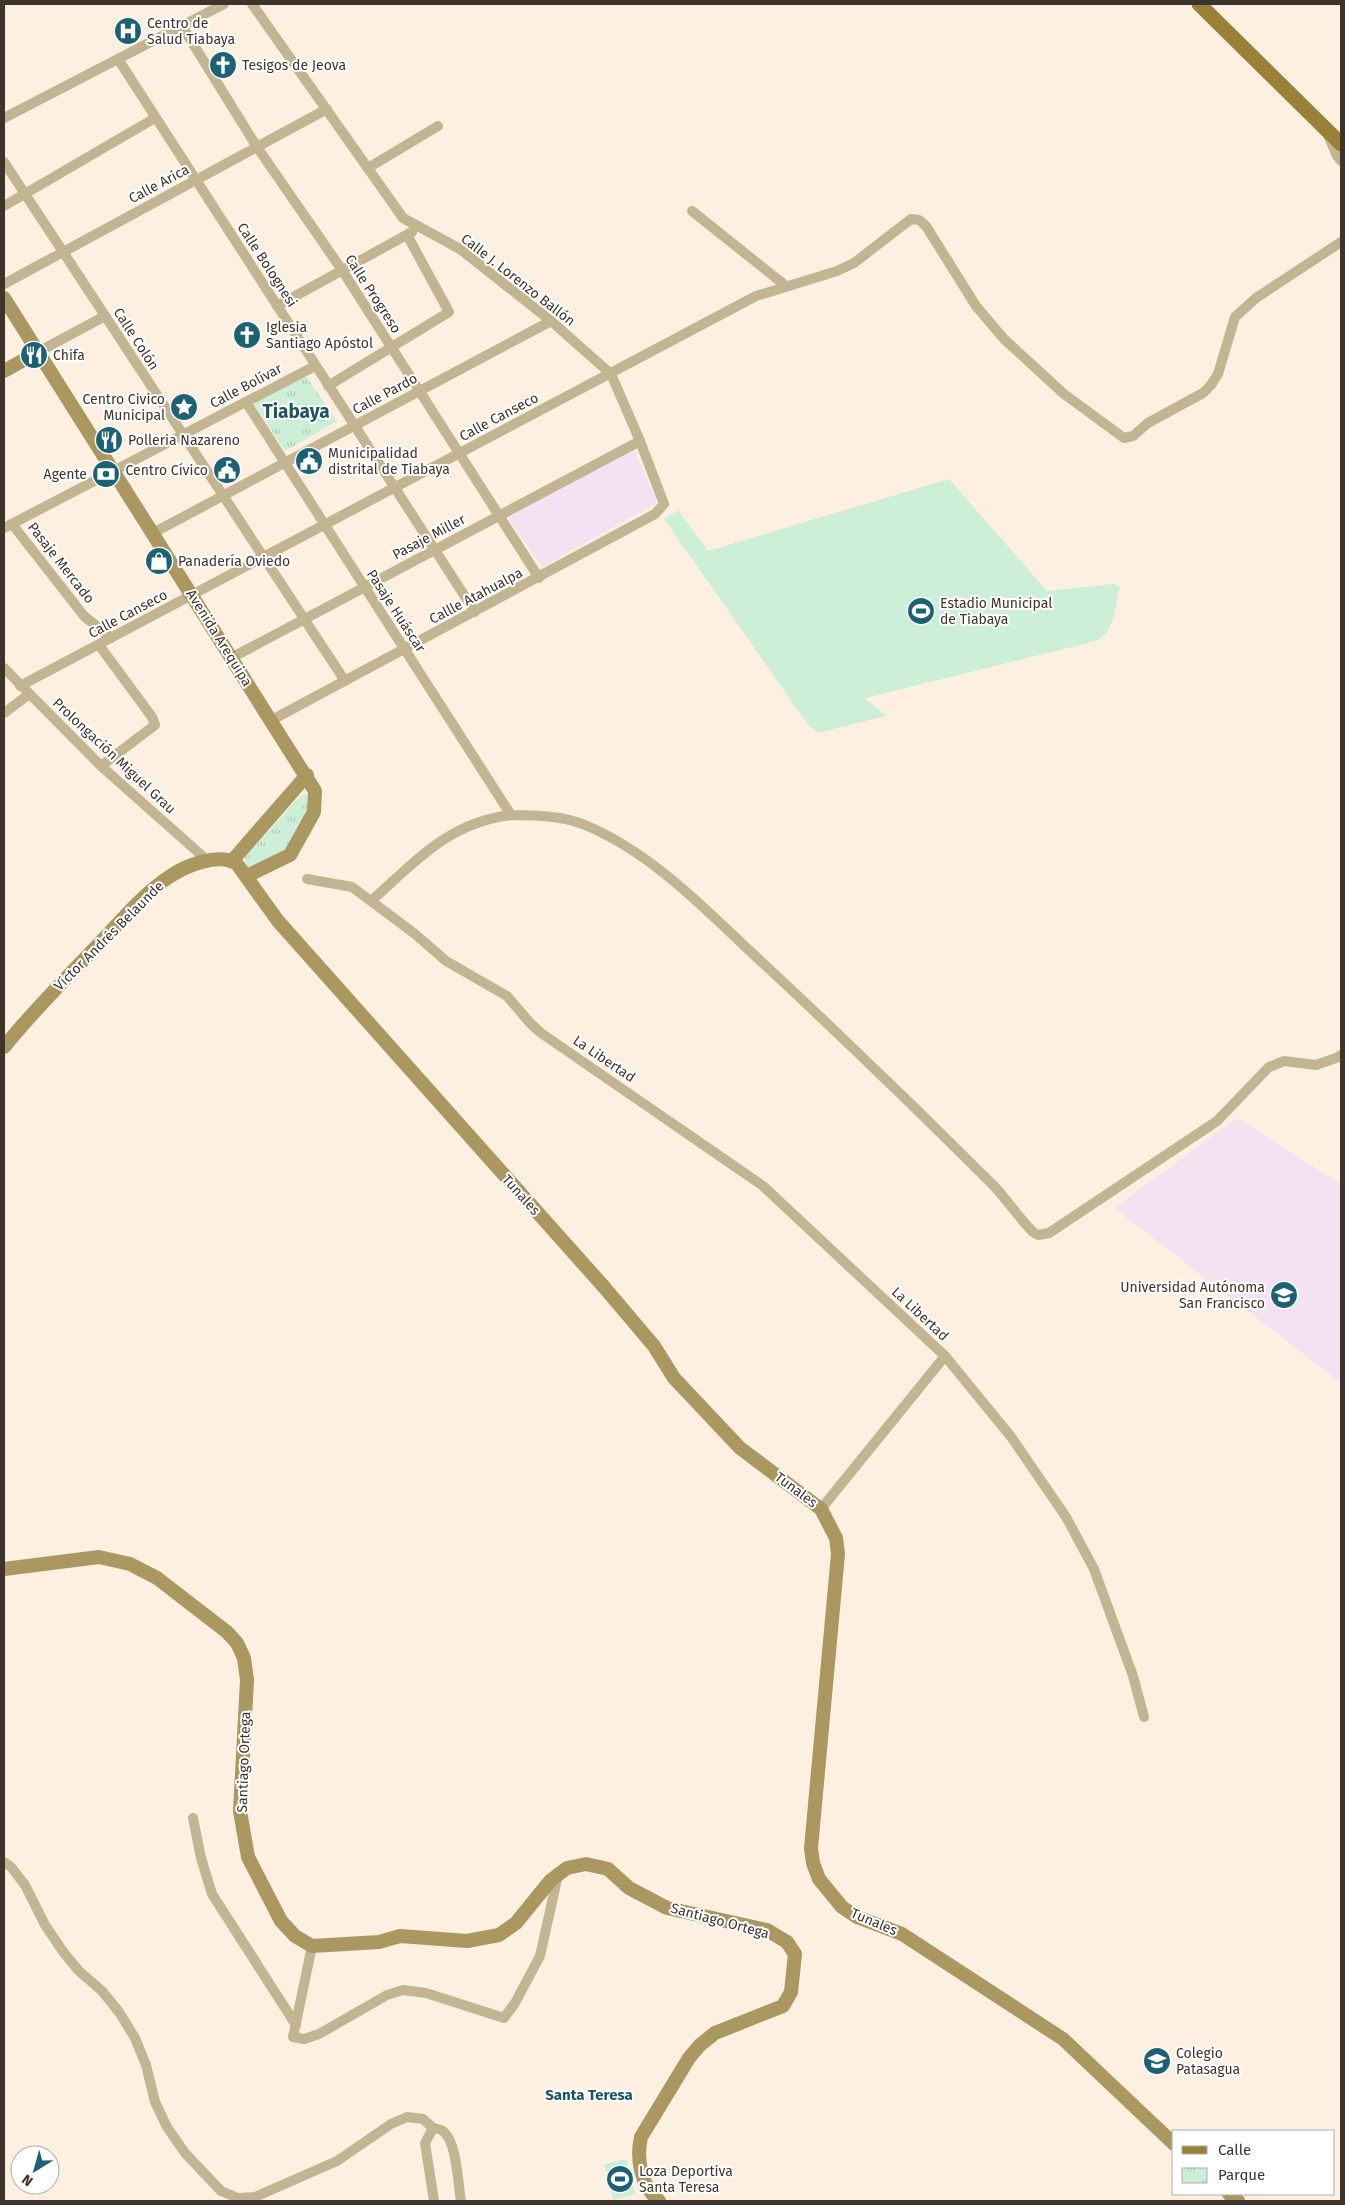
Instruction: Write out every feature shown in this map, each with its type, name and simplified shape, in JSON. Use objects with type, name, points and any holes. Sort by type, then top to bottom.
[{"type":"main road","points":[[1199,4],[1341,144]]},
{"type":"street","points":[[4,118],[224,4]]},
{"type":"street","name":"Calle J. Lorenzo Ballón","points":[[252,4],[403,218],[460,249],[551,321],[611,374],[640,441],[664,504]]},
{"type":"street","name":"Calle Progreso","points":[[182,26],[257,147],[342,270],[539,578]]},
{"type":"street","name":"Calle Bolognesi","points":[[118,59],[475,612]]},
{"type":"street","name":"Calle Arica","points":[[4,284],[327,109]]},
{"type":"street","points":[[4,206],[156,118]]},
{"type":"street","points":[[368,168],[438,126]]},
{"type":"street","points":[[1327,131],[1341,162]]},
{"type":"street","name":"Calle Colón","points":[[4,162],[345,681]]},
{"type":"street","points":[[692,211],[786,286]]},
{"type":"street","name":"Calle Canseco","points":[[20,686],[756,296],[837,271],[854,263],[912,219],[919,220],[926,226],[976,306],[1004,339],[1064,394],[1124,438],[1133,436],[1148,423],[1203,393],[1218,374],[1235,317],[1256,298],[1341,242]]},
{"type":"street","points":[[276,306],[420,228]]},
{"type":"street","points":[[328,386],[449,312],[407,235]]},
{"type":"street","name":"Avenida Arequipa","points":[[4,298],[315,791],[314,812],[286,859],[247,876]]},
{"type":"street","points":[[4,371],[105,316]]},
{"type":"street","name":"Calle Pardo","points":[[153,533],[551,321]]},
{"type":"street","name":"Calle Bolívar","points":[[8,526],[315,366]]},
{"type":"street","name":"Pasaje Huáscar","points":[[246,402],[511,815]]},
{"type":"street","name":"Pasaje Miller","points":[[231,658],[640,441]]},
{"type":"street","name":"Callle Atahualpa","points":[[270,721],[539,578],[655,514],[664,504]]},
{"type":"street","name":"Pasaje Mercado","points":[[8,526],[84,616],[111,638]]},
{"type":"street","points":[[99,645],[152,718],[155,725],[101,766]]},
{"type":"street","name":"Prolongación Miguel Grau","points":[[4,668],[28,695],[101,766],[208,861]]},
{"type":"street","points":[[4,713],[28,695]]},
{"type":"street","points":[[247,876],[232,861],[306,775]]},
{"type":"street","points":[[371,901],[439,841],[480,822],[511,815],[556,816],[587,825],[645,858],[680,887],[850,1044],[996,1188],[1029,1228],[1038,1234],[1049,1233],[1217,1121],[1270,1067],[1284,1062],[1316,1065],[1341,1055]]},
{"type":"street","name":"Víctor Andrés Belaunde","points":[[4,1047],[140,902],[168,877],[192,865],[208,861],[223,859],[232,861]]},
{"type":"street","name":"Tunales","points":[[247,876],[278,921],[604,1287],[654,1346],[674,1378],[740,1448],[821,1509],[830,1523],[836,1538],[838,1554],[811,1848],[813,1863],[819,1879],[842,1907],[857,1917],[909,1938],[1063,2039],[1172,2142]]},
{"type":"street","name":"La Libertad","points":[[306,879],[352,887],[415,934],[446,961],[507,996],[541,1033],[763,1186],[945,1356],[1012,1438],[1066,1517],[1094,1569],[1136,1686],[1144,1717]]},
{"type":"street","points":[[821,1509],[945,1356]]},
{"type":"street","name":"Santiago Ortega","points":[[4,1569],[99,1557],[130,1564],[157,1578],[227,1632],[236,1643],[244,1658],[247,1680],[240,1811],[248,1857],[281,1921],[295,1936],[312,1946],[379,1942],[400,1936],[467,1941],[499,1935],[516,1923],[551,1880],[567,1868],[586,1864],[608,1869],[629,1888],[667,1908],[767,1930],[787,1942],[795,1954],[791,1992],[784,2006],[715,2033],[700,2046],[689,2058],[646,2128],[639,2146],[640,2170],[653,2196],[659,2201]]},
{"type":"street","points":[[193,1818],[201,1858],[212,1894],[296,2025]]},
{"type":"street","points":[[4,1862],[11,1867],[25,1885],[45,1925],[64,1953],[79,1971],[102,1991],[119,2012],[135,2038],[146,2065],[155,2102],[167,2126],[185,2153],[221,2191],[238,2198],[255,2197],[337,2162],[391,2124],[407,2117],[423,2119],[434,2128],[443,2130],[448,2136],[454,2152],[461,2201]]},
{"type":"street","points":[[312,1946],[293,2037],[304,2039],[319,2034],[387,1995],[403,1990],[426,1993],[504,2018],[515,2003],[540,1956],[558,1875]]},
{"type":"street","points":[[434,2128],[425,2144],[434,2201]]},
{"type":"shaded area","points":[[633,447],[657,503],[542,567],[508,517]]},
{"type":"shaded area","name":"Universidad Autónoma San Francisco","points":[[1237,1118],[1341,1184],[1341,1383],[1114,1208]]},
{"type":"green space","points":[[303,372],[337,421],[285,451],[252,401]]},
{"type":"green space","name":"Estadio Municipal de Tiabaya","points":[[949,479],[1047,591],[1113,584],[1120,587],[1111,625],[1102,637],[1096,641],[865,698],[886,716],[818,733],[809,726],[664,519],[678,510],[708,551]]},
{"type":"green space","points":[[308,795],[312,805],[290,848],[252,870],[248,868],[245,863],[245,857],[300,796]]},
{"type":"green space","name":"Loza Deportiva Santa Teresa","points":[[626,2159],[635,2194],[613,2200],[604,2164]]},
{"type":"place","name":"Centro de Salud Tiabaya","points":[[128,31]]},
{"type":"place","name":"Tesigos de Jeova","points":[[223,65]]},
{"type":"place","name":"Iglesia Santiago Apóstol","points":[[247,335]]},
{"type":"place","name":"Chifa","points":[[34,355]]},
{"type":"place","name":"Centro Civico Municipal","points":[[184,407]]},
{"type":"place","name":"Polleria Nazareno","points":[[109,440]]},
{"type":"place","name":"Municipalidad distrital de Tiabaya","points":[[309,461]]},
{"type":"place","name":"Centro Cívico","points":[[227,470]]},
{"type":"place","name":"Agente","points":[[106,474]]},
{"type":"place","name":"Panadería Oviedo","points":[[159,561]]},
{"type":"place","name":"Estadio Municipal de Tiabaya","points":[[921,611]]},
{"type":"place","name":"Universidad Autónoma San Francisco","points":[[1284,1295]]},
{"type":"place","name":"Colegio Patasagua","points":[[1157,2061]]},
{"type":"place","name":"Loza Deportiva Santa Teresa","points":[[620,2179]]},
{"type":"district","name":"Tiabaya","points":[[296,411]]},
{"type":"district","name":"Santa Teresa","points":[[589,2095]]}]
